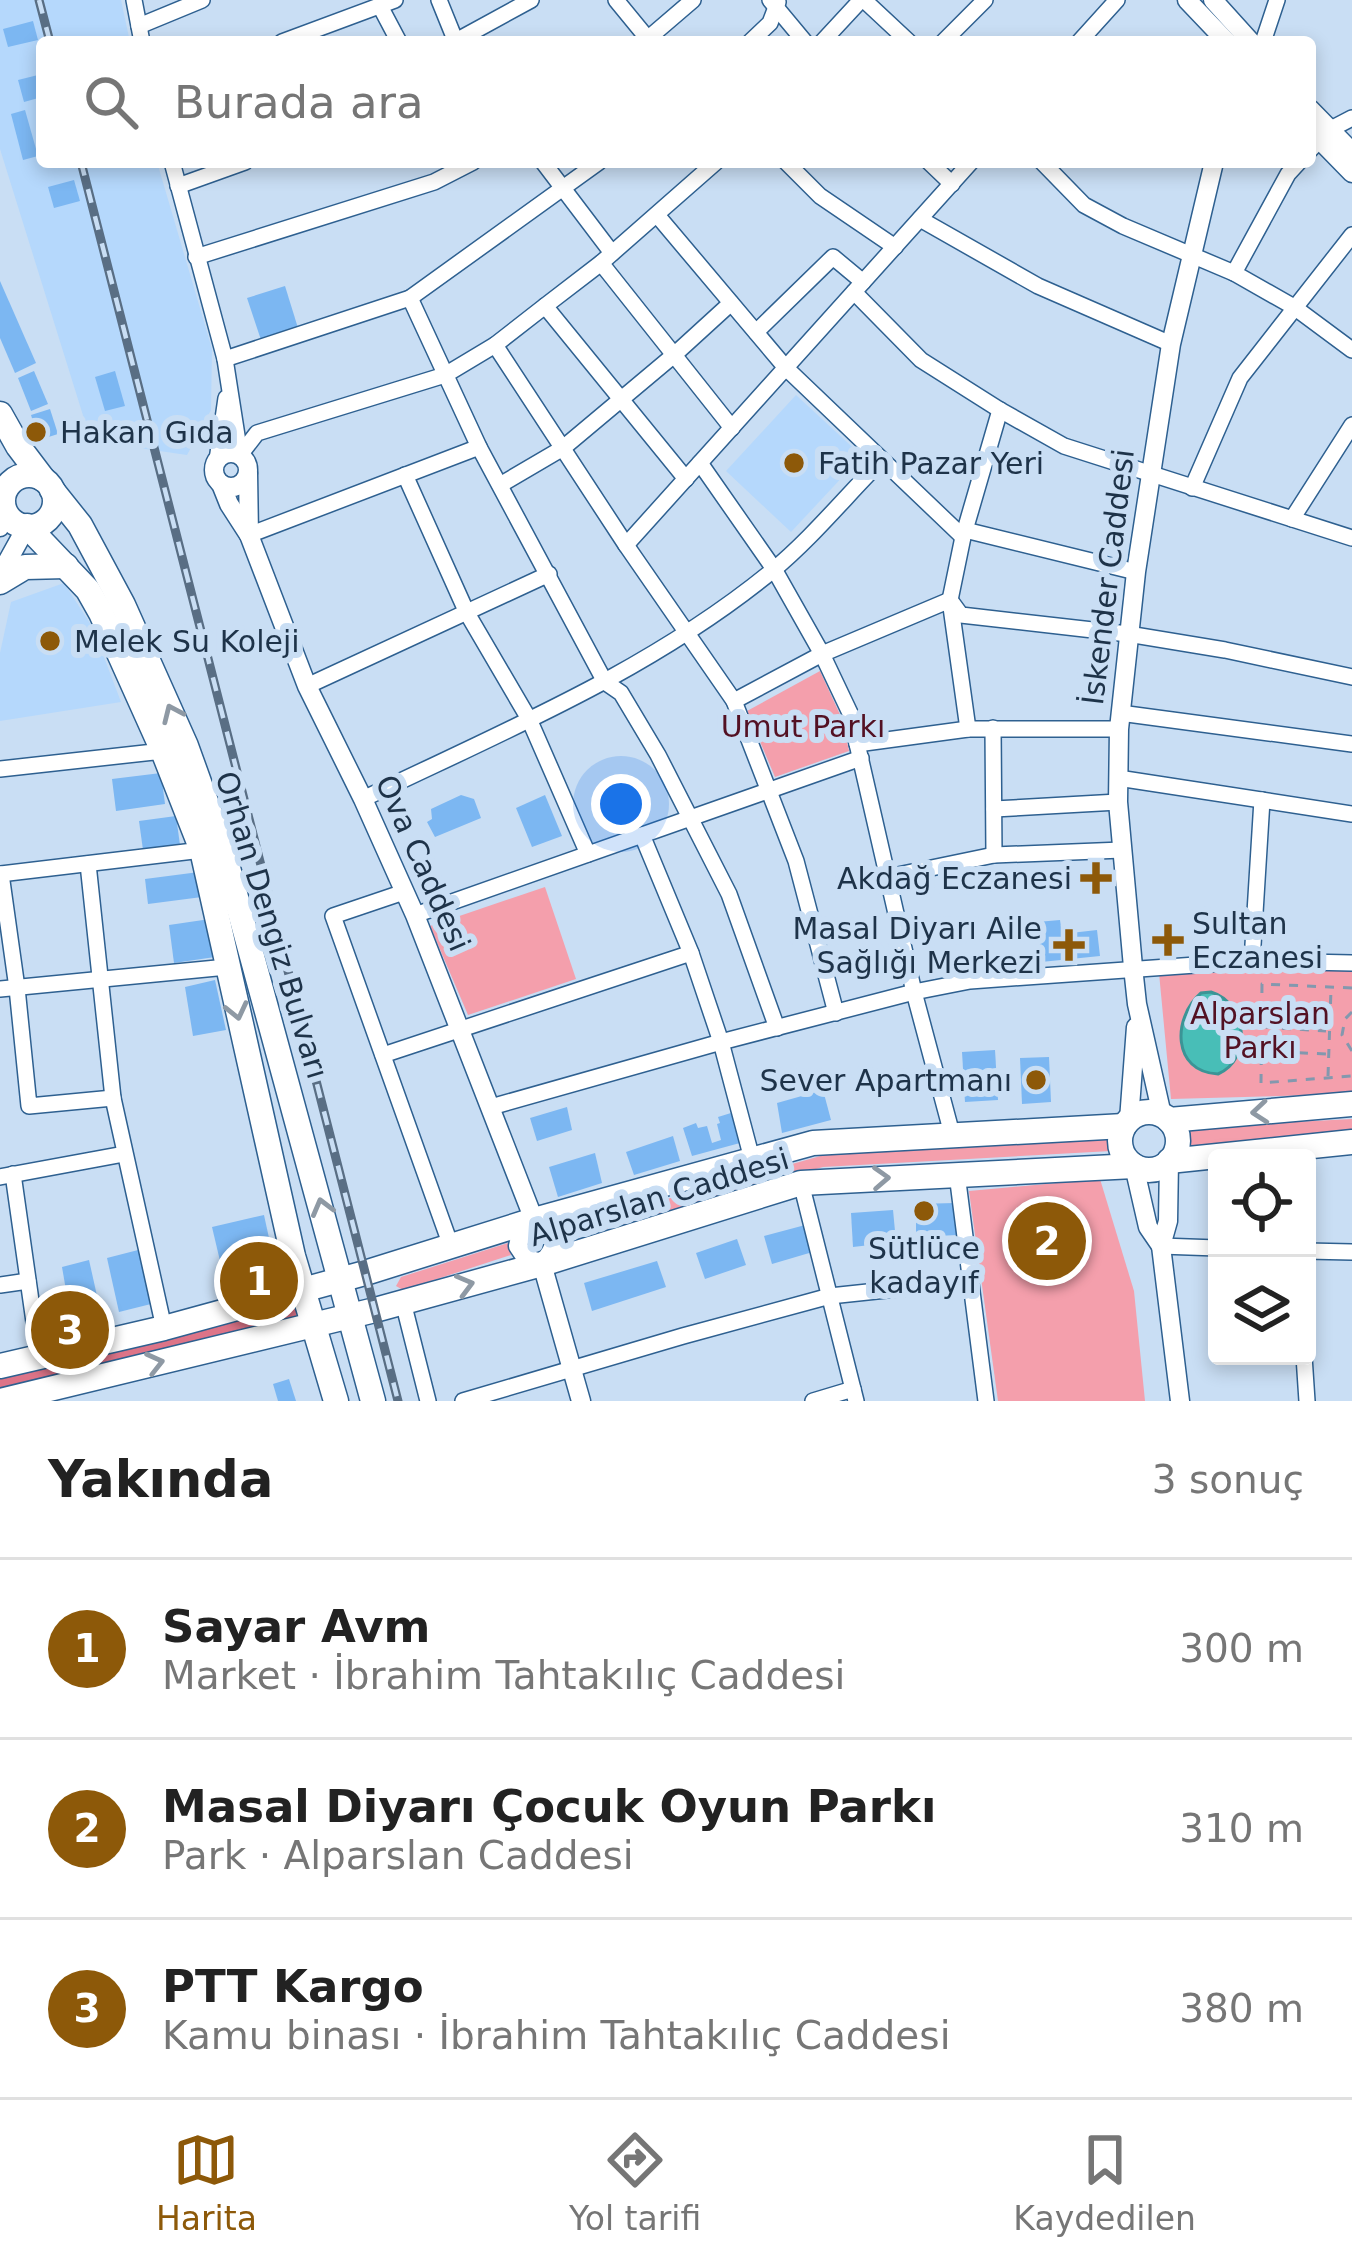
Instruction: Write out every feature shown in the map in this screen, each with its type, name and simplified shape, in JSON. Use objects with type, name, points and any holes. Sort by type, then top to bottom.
[{"type":"main road","name":"Orhan Dengiz Bulvarı","points":[[0,413],[18,446],[104,564],[186,746],[222,846],[373,1401]]},
{"type":"main road","name":"Orhan Dengiz Bulvarı","points":[[48,484],[27,475],[12,480],[1,508],[27,526],[88,590],[163,751],[202,850],[293,1256],[336,1401]]},
{"type":"main road","points":[[27,526],[36,526],[50,515],[54,507],[48,484]]},
{"type":"main road","points":[[0,578],[25,567],[66,566]]},
{"type":"main road","name":"Alparslan Caddesi","points":[[0,1366],[303,1290],[813,1142],[1126,1123],[1145,1113],[1165,1118],[1352,1104]]},
{"type":"main road","points":[[1165,1118],[1178,1145],[1169,1162]]},
{"type":"main road","points":[[1126,1123],[1120,1143],[1134,1166]]},
{"type":"main road","name":"Alparslan Caddesi","points":[[0,1401],[542,1264],[801,1183],[1134,1166],[1153,1170],[1169,1162],[1352,1142]]},
{"type":"street","points":[[134,0],[140,34],[202,0]]},
{"type":"street","points":[[439,0],[454,36]]},
{"type":"street","points":[[465,36],[531,0]]},
{"type":"street","points":[[616,0],[643,36]]},
{"type":"street","points":[[651,36],[693,0]]},
{"type":"street","points":[[828,36],[862,0],[902,36]]},
{"type":"street","points":[[949,36],[985,0]]},
{"type":"street","points":[[1084,36],[1117,0]]},
{"type":"street","points":[[1187,0],[1221,36]]},
{"type":"street","points":[[1213,0],[1246,36]]},
{"type":"street","points":[[1265,36],[1277,0]]},
{"type":"street","points":[[756,36],[770,23],[775,2]]},
{"type":"street","points":[[775,2],[800,36]]},
{"type":"street","points":[[303,36],[387,3],[397,36]]},
{"type":"street","points":[[1317,137],[1352,118]]},
{"type":"street","points":[[1317,137],[1352,152]]},
{"type":"street","points":[[1317,137],[1352,173]]},
{"type":"street","points":[[174,168],[225,359],[244,463],[249,535]]},
{"type":"street","points":[[178,186],[228,168]]},
{"type":"street","points":[[196,257],[434,182],[461,168]]},
{"type":"street","points":[[547,168],[674,355],[732,428]]},
{"type":"street","points":[[225,359],[410,298],[591,168]]},
{"type":"street","points":[[221,484],[241,484],[257,433],[445,375],[496,344],[606,258],[709,168]]},
{"type":"street","points":[[792,168],[820,196],[895,247]]},
{"type":"street","points":[[935,168],[952,184]]},
{"type":"street","points":[[626,545],[966,168]]},
{"type":"street","points":[[1048,168],[1084,205],[1234,273],[1294,307],[1352,350]]},
{"type":"street","name":"İskender Caddesi","points":[[1138,1004],[1118,802],[1119,721],[1171,344],[1212,168]]},
{"type":"street","points":[[1234,273],[1294,168]]},
{"type":"street","points":[[657,214],[786,368],[964,534],[1136,572]]},
{"type":"street","points":[[920,219],[1038,286],[1171,344]]},
{"type":"street","points":[[1192,488],[1240,378],[1352,235]]},
{"type":"street","points":[[756,332],[833,257],[921,360],[1064,446],[1352,538]]},
{"type":"street","points":[[410,298],[479,446],[605,682],[621,693],[691,818],[729,894],[777,1028]]},
{"type":"street","points":[[500,485],[563,448],[730,302]]},
{"type":"street","points":[[545,306],[686,479]]},
{"type":"street","points":[[496,344],[734,701],[796,861],[836,1013]]},
{"type":"street","points":[[228,377],[215,474],[249,535]]},
{"type":"street","points":[[968,729],[950,600],[1000,410]]},
{"type":"street","points":[[1292,519],[1352,425]]},
{"type":"street","points":[[249,535],[479,446]]},
{"type":"street","points":[[217,460],[227,453],[244,463]]},
{"type":"street","points":[[363,799],[605,682],[687,633],[774,569],[882,460]]},
{"type":"street","points":[[700,463],[774,569],[850,713],[952,1134]]},
{"type":"street","points":[[405,475],[467,613],[529,719],[588,854]]},
{"type":"street","points":[[0,578],[27,526]]},
{"type":"street","name":"Ova Caddesi","points":[[249,535],[308,686],[415,915],[534,1220],[555,1237],[554,1250],[542,1264]]},
{"type":"street","points":[[308,686],[549,574]]},
{"type":"street","points":[[950,600],[961,614],[1128,634],[1352,677]]},
{"type":"street","points":[[734,701],[822,654],[950,600]]},
{"type":"street","points":[[415,915],[770,790],[859,751],[968,729],[1119,721],[1352,744]]},
{"type":"street","points":[[993,728],[994,855]]},
{"type":"street","points":[[0,769],[163,751]]},
{"type":"street","points":[[1118,778],[1352,814]]},
{"type":"street","points":[[1252,961],[1262,800]]},
{"type":"street","points":[[994,808],[1118,802]]},
{"type":"street","points":[[643,835],[721,1042],[752,1159]]},
{"type":"street","points":[[113,1099],[29,1106],[9,988],[0,874],[202,850]]},
{"type":"street","points":[[888,877],[994,855],[1122,850]]},
{"type":"street","points":[[88,864],[113,1099],[164,1328]]},
{"type":"street","points":[[404,892],[333,916],[451,1246]]},
{"type":"street","points":[[383,1055],[691,953]]},
{"type":"street","points":[[491,1107],[721,1042],[970,981],[1252,961],[1352,963]]},
{"type":"street","points":[[9,988],[227,968]]},
{"type":"street","points":[[1138,1004],[1165,1118]]},
{"type":"street","points":[[1126,1123],[1138,1004]]},
{"type":"street","points":[[39,1358],[6,1176],[124,1154]]},
{"type":"street","points":[[1169,1162],[1168,1221],[1161,1246],[1180,1401]]},
{"type":"street","points":[[1134,1166],[1148,1227],[1161,1246]]},
{"type":"street","points":[[957,1174],[986,1401]]},
{"type":"street","points":[[801,1183],[855,1395],[813,1401]]},
{"type":"street","name":"Ova Caddesi","points":[[534,1220],[521,1234],[518,1246],[526,1258],[542,1264]]},
{"type":"street","points":[[1161,1246],[1208,1248]]},
{"type":"street","points":[[1316,1251],[1352,1252]]},
{"type":"street","name":"Ova Caddesi","points":[[542,1264],[581,1401]]},
{"type":"street","points":[[0,1285],[28,1281]]},
{"type":"street","points":[[463,1401],[830,1297],[971,1281]]},
{"type":"street","points":[[403,1301],[428,1401]]},
{"type":"street","points":[[1305,1365],[1307,1401]]},
{"type":"path","points":[[1352,988],[1262,984],[1261,1083],[1352,1076]]},
{"type":"path","points":[[1328,1076],[1330,987]]},
{"type":"path","points":[[1262,1007],[1330,1009]]},
{"type":"path","points":[[1352,1012],[1345,1019],[1342,1035],[1352,1051]]},
{"type":"path","points":[[1262,1027],[1330,1031]]},
{"type":"path","points":[[1262,1051],[1329,1054]]},
{"type":"shaded area","points":[[0,0],[121,0],[129,36],[36,36],[36,168],[159,168],[212,349],[211,410],[187,455],[91,441],[0,149]]},
{"type":"shaded area","name":"Fatih Pazar Yeri","points":[[796,395],[862,456],[791,532],[726,471]]},
{"type":"shaded area","name":"Melek Su Koleji","points":[[64,583],[93,628],[121,702],[0,721],[0,653],[11,602]]},
{"type":"shaded area","points":[[1211,992],[1232,1007],[1241,1032],[1237,1056],[1218,1074],[1192,1064],[1181,1042],[1192,1004],[1201,993]]},
{"type":"shaded area","points":[[291,1307],[297,1320],[0,1393],[0,1378]]},
{"type":"green space","name":"Umut Parkı","points":[[820,671],[842,719],[849,751],[775,777],[747,711]]},
{"type":"green space","points":[[545,887],[576,979],[468,1015],[430,926]]},
{"type":"green space","name":"Alparslan Parkı","points":[[1261,964],[1352,970],[1352,1094],[1171,1099],[1159,973]]},
{"type":"green space","points":[[1352,1119],[1352,1132],[1184,1147],[1182,1128]]},
{"type":"green space","points":[[1110,1135],[1111,1151],[823,1167],[563,1241],[560,1229],[824,1155]]},
{"type":"green space","points":[[1100,1179],[1134,1291],[1145,1401],[998,1401],[969,1191]]},
{"type":"green space","points":[[508,1243],[511,1255],[403,1290],[396,1286],[401,1277]]},
{"type":"building","points":[[33,21],[36,40],[8,47],[3,29]]},
{"type":"building","points":[[36,76],[36,99],[24,102],[18,80]]},
{"type":"building","points":[[25,110],[36,157],[23,160],[11,114]]},
{"type":"building","points":[[74,180],[80,201],[54,208],[48,187]]},
{"type":"building","points":[[0,281],[36,363],[15,373],[0,338]]},
{"type":"building","points":[[285,286],[298,328],[261,340],[247,298]]},
{"type":"building","points":[[34,371],[48,404],[31,411],[18,378]]},
{"type":"building","points":[[115,371],[125,406],[105,411],[95,377]]},
{"type":"building","points":[[50,409],[58,434],[39,440],[31,415]]},
{"type":"building","points":[[161,773],[165,804],[116,811],[112,779]]},
{"type":"building","points":[[461,795],[474,799],[481,818],[435,837],[427,822],[432,819],[431,809]]},
{"type":"building","points":[[545,795],[562,836],[532,847],[516,808]]},
{"type":"building","points":[[176,816],[180,845],[143,850],[139,821]]},
{"type":"building","points":[[199,872],[202,897],[148,904],[145,879]]},
{"type":"building","points":[[210,919],[215,957],[174,963],[169,925]]},
{"type":"building","name":"Masal Diyarı Aile Sağlığı Merkezi","points":[[1060,920],[1062,934],[1097,930],[1100,956],[1041,962],[1037,922]]},
{"type":"building","points":[[215,980],[226,1030],[193,1036],[185,987]]},
{"type":"building","points":[[995,1050],[998,1100],[965,1102],[962,1052]]},
{"type":"building","name":"Sever Apartmanı","points":[[1049,1057],[1051,1102],[1022,1104],[1020,1058]]},
{"type":"building","points":[[823,1090],[831,1120],[782,1133],[777,1103]]},
{"type":"building","points":[[567,1107],[572,1130],[537,1141],[530,1118]]},
{"type":"building","points":[[731,1113],[740,1143],[692,1156],[683,1128],[696,1123],[698,1128],[707,1126],[712,1143],[721,1140],[718,1117]]},
{"type":"building","points":[[673,1136],[680,1161],[634,1175],[626,1152]]},
{"type":"building","points":[[595,1153],[602,1183],[558,1197],[549,1167]]},
{"type":"building","points":[[955,1203],[957,1235],[916,1237],[916,1204]]},
{"type":"building","points":[[893,1210],[896,1242],[853,1247],[851,1213]]},
{"type":"building","points":[[264,1215],[276,1270],[225,1282],[212,1227]]},
{"type":"building","points":[[809,1224],[816,1251],[772,1264],[764,1236]]},
{"type":"building","points":[[737,1239],[746,1265],[705,1279],[696,1253]]},
{"type":"building","points":[[142,1249],[155,1303],[119,1312],[107,1258]]},
{"type":"building","points":[[89,1260],[102,1318],[72,1325],[62,1267]]},
{"type":"building","points":[[657,1261],[666,1287],[592,1311],[584,1283]]},
{"type":"building","points":[[289,1379],[296,1401],[278,1401],[273,1384]]},
{"type":"railway","points":[[39,0],[48,36]]},
{"type":"railway","points":[[83,168],[398,1401]]},
{"type":"place","name":"Hakan Gıda","points":[[36,432]]},
{"type":"place","name":"Fatih Pazar Yeri","points":[[794,463]]},
{"type":"place","name":"Melek Su Koleji","points":[[50,641]]},
{"type":"place","name":"Akdağ Eczanesi","points":[[1096,878]]},
{"type":"place","name":"Sultan Eczanesi","points":[[1168,940]]},
{"type":"place","name":"Masal Diyarı Aile Sağlığı Merkezi","points":[[1069,945]]},
{"type":"place","name":"Sever Apartmanı","points":[[1036,1080]]},
{"type":"place","name":"Sütlüce kadayıf","points":[[924,1211]]},
{"type":"place","name":"Masal Diyarı Çocuk Oyun Parkı","points":[[1047,1241]]},
{"type":"place","name":"Sayar Avm","points":[[259,1281]]},
{"type":"place","name":"PTT Kargo","points":[[70,1330]]}]
